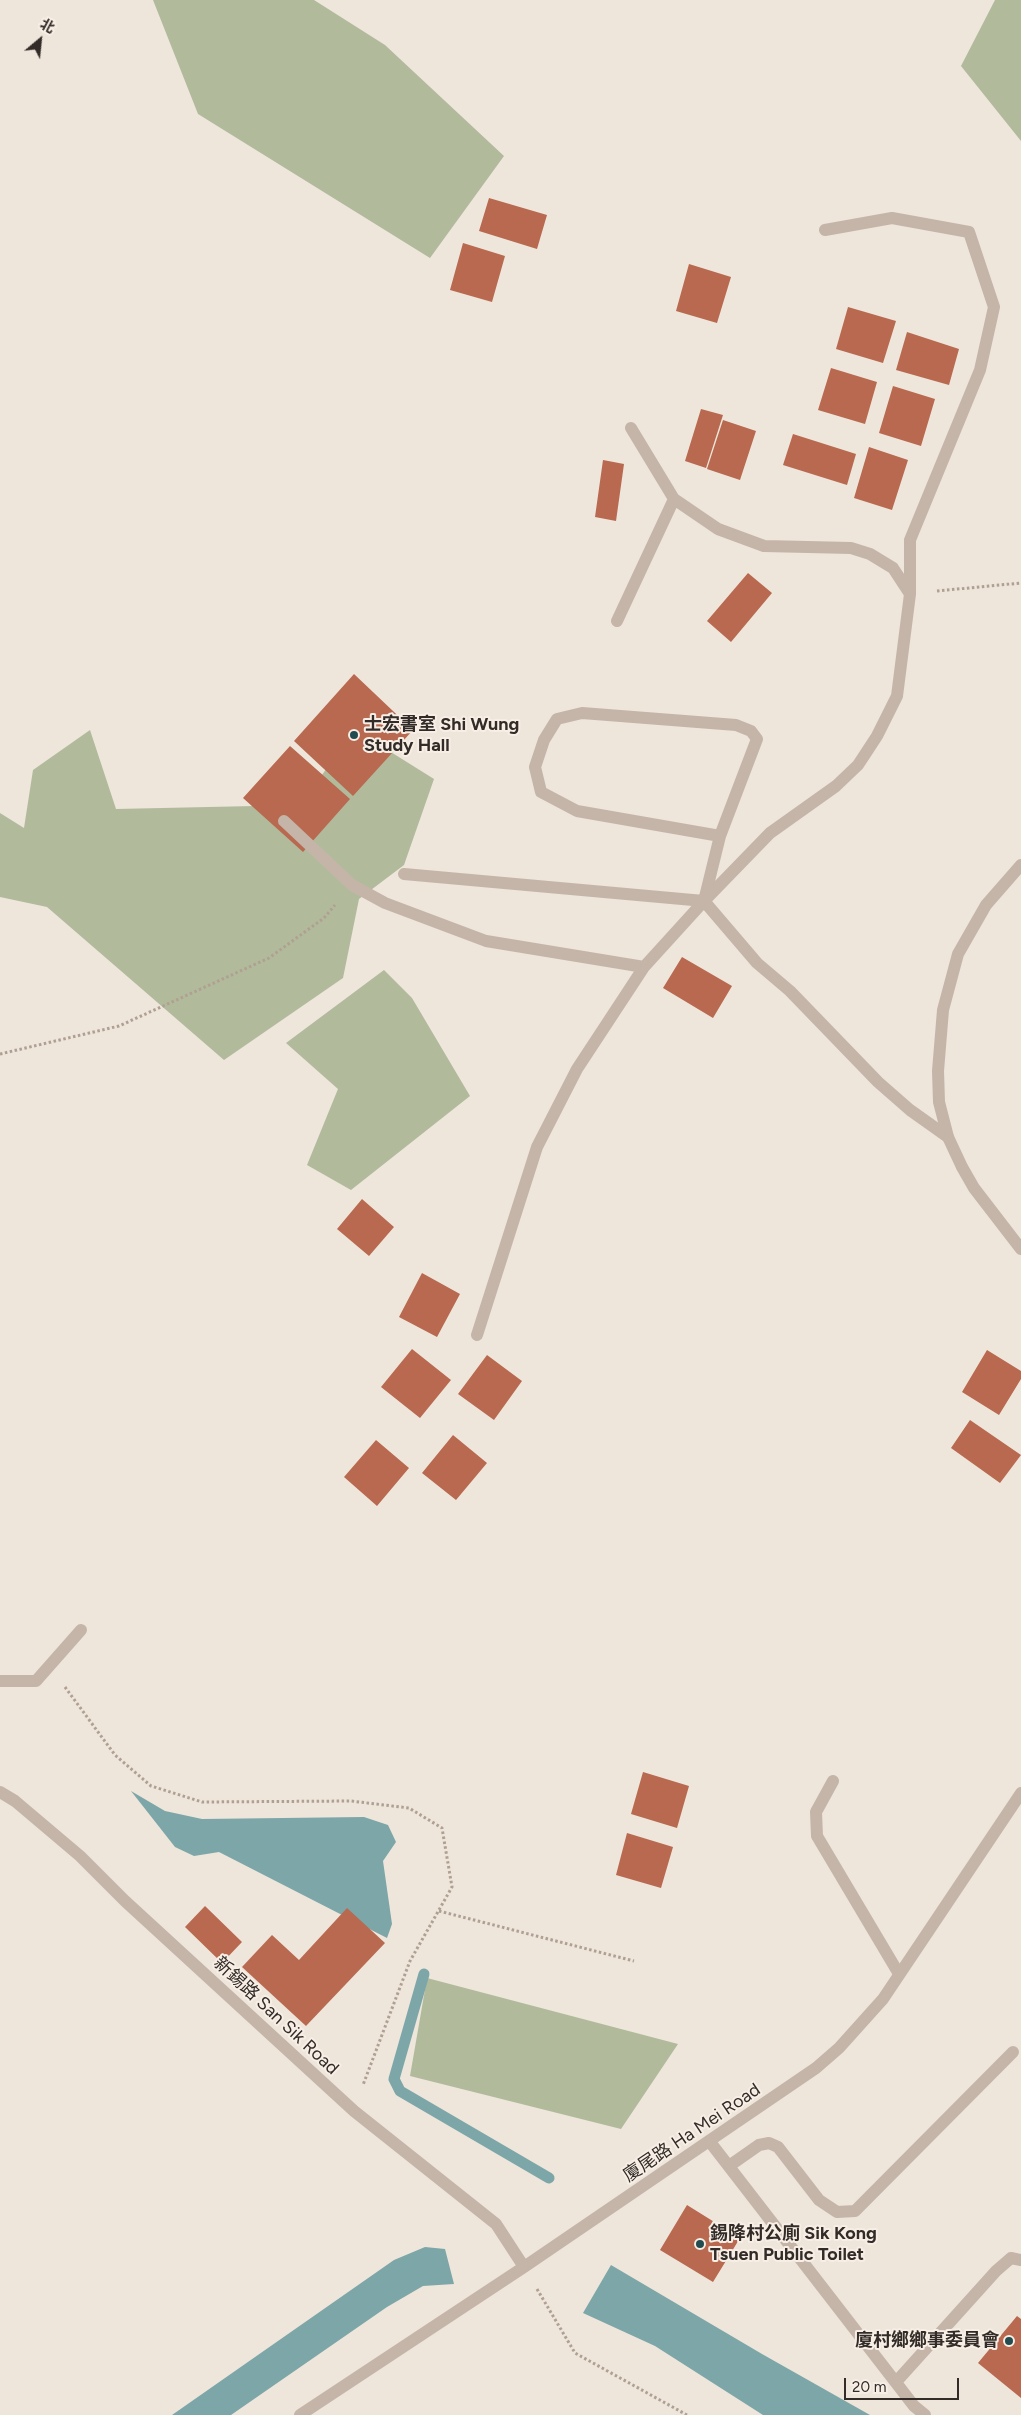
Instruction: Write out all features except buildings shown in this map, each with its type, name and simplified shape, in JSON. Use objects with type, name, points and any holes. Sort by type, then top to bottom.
[{"type":"street","points":[[477,1335],[537,1147],[577,1069],[644,967],[704,901],[770,834],[836,786],[858,765],[872,744],[897,696],[910,594],[910,540],[980,370],[994,307],[969,232],[892,218],[825,230]]},
{"type":"street","points":[[631,428],[674,499],[718,529],[764,546],[851,548],[870,554],[893,568],[910,594]]},
{"type":"street","points":[[617,621],[674,499]]},
{"type":"street","points":[[704,901],[720,836],[757,739],[751,730],[736,725],[582,713],[557,719],[544,740],[535,767],[541,792],[577,811],[720,836]]},
{"type":"street","points":[[284,821],[352,885],[385,903],[486,941],[644,967]]},
{"type":"street","points":[[1021,865],[986,905],[958,954],[949,981],[942,1019],[938,1071],[940,1102],[948,1136],[974,1188],[1021,1249]]},
{"type":"street","points":[[404,874],[704,901],[757,963],[790,990],[878,1082],[910,1110],[948,1136]]},
{"type":"street","points":[[0,1681],[36,1681],[81,1630]]},
{"type":"street","points":[[833,1781],[816,1812],[817,1836],[899,1974]]},
{"type":"street","name":"新錫路 San Sik Road","points":[[0,1792],[15,1801],[80,1856],[125,1901],[354,2111],[496,2224],[524,2267]]},
{"type":"street","name":"廈尾路 Ha Mei Road","points":[[300,2415],[710,2142],[784,2092],[822,2063],[861,2024],[899,1974],[1021,1793]]},
{"type":"street","points":[[729,2166],[759,2145],[769,2143],[778,2148],[819,2200],[837,2212],[855,2211],[1013,2052]]},
{"type":"street","points":[[710,2142],[914,2406],[925,2415]]},
{"type":"street","points":[[896,2382],[996,2271],[1011,2258],[1021,2260]]},
{"type":"path","points":[[910,594],[1021,582]]},
{"type":"path","points":[[0,1054],[119,1026],[269,958],[324,918],[352,885]]},
{"type":"path","points":[[49,1665],[115,1755],[151,1786],[202,1802],[350,1801],[409,1808],[442,1828],[452,1888],[410,1960],[382,2030],[354,2111]]},
{"type":"path","points":[[439,1911],[634,1960]]},
{"type":"path","points":[[524,2267],[575,2353],[687,2415]]},
{"type":"green space","points":[[153,0],[314,0],[385,45],[504,156],[430,258],[198,114]]},
{"type":"green space","points":[[995,0],[1021,0],[1021,141],[961,66]]},
{"type":"green space","points":[[354,729],[434,779],[404,865],[359,899],[343,978],[224,1060],[47,907],[0,897],[0,813],[24,828],[33,770],[90,730],[116,809],[301,805]]},
{"type":"green space","points":[[384,970],[412,998],[470,1096],[351,1190],[307,1165],[338,1089],[286,1043]]},
{"type":"green space","points":[[427,1978],[678,2044],[621,2129],[410,2076]]},
{"type":"water","points":[[131,1791],[165,1811],[202,1819],[364,1817],[388,1825],[396,1842],[383,1861],[392,1924],[387,1938],[219,1852],[194,1856],[175,1847]]},
{"type":"water","points":[[425,2247],[445,2249],[454,2284],[423,2286],[387,2307],[231,2415],[172,2415],[394,2260]]},
{"type":"water","points":[[611,2265],[870,2415],[763,2415],[655,2346],[583,2313]]},
{"type":"waterway","points":[[424,1974],[394,2079],[400,2091],[549,2178]]},
{"type":"place","name":"士宏書室 Shi Wung Study Hall","points":[[354,735]]},
{"type":"place","name":"錫降村公廁 Sik Kong Tsuen Public Toilet","points":[[700,2244]]},
{"type":"place","name":"廈村鄉鄉事委員會","points":[[1009,2341]]}]
